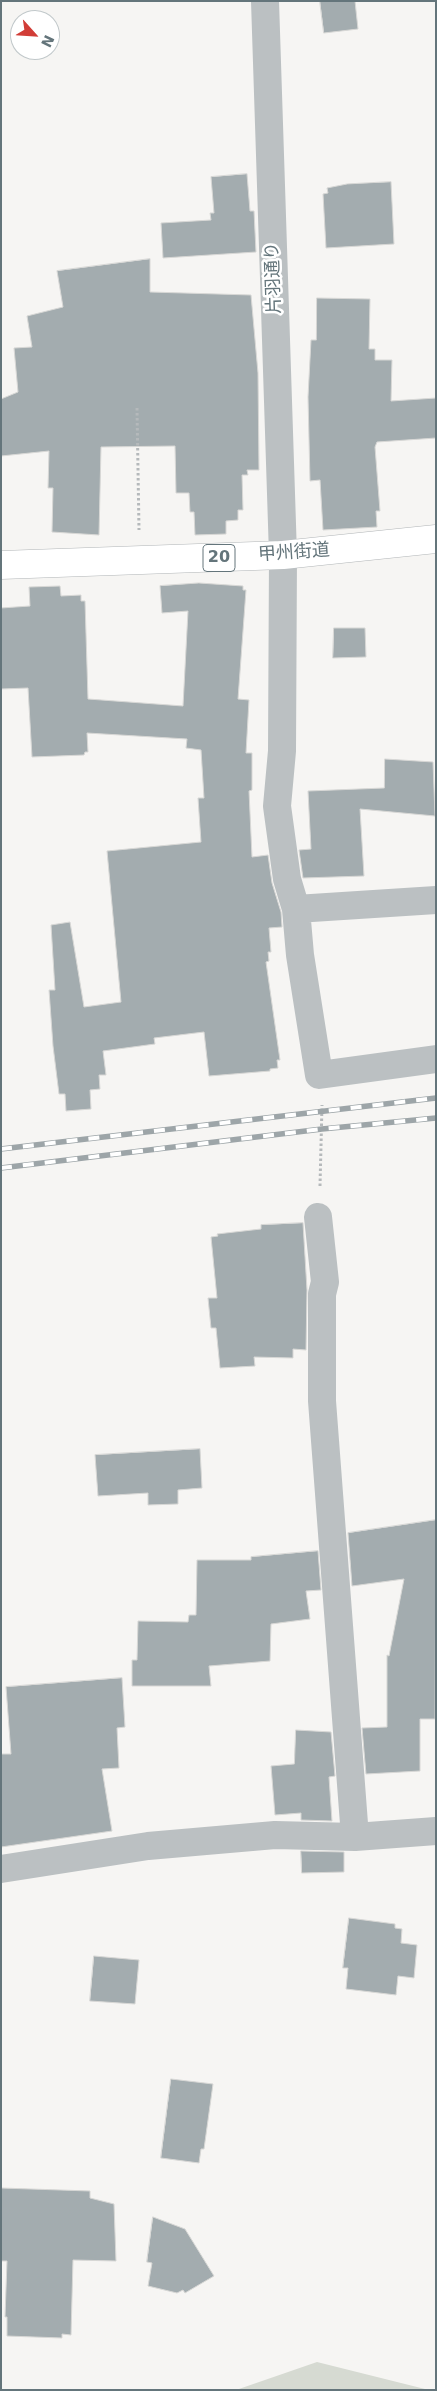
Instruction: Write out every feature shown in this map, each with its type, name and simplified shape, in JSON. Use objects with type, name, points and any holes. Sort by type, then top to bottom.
[{"type":"highway","name":"甲州街道","points":[[1,565],[284,556],[436,540]]},
{"type":"street","name":"片羽通り","points":[[265,1],[284,556],[282,751],[277,806],[287,879],[296,909],[300,955],[319,1075]]},
{"type":"street","points":[[296,909],[436,900]]},
{"type":"street","points":[[319,1075],[436,1059]]},
{"type":"street","points":[[318,1217],[325,1282],[322,1294],[322,1401],[355,1837]]},
{"type":"street","points":[[1,1869],[148,1846],[275,1835],[355,1837],[436,1831]]},
{"type":"path","points":[[137,408],[139,561]]},
{"type":"path","points":[[318,1217],[322,1111],[319,1075]]},
{"type":"shaded area","points":[[317,2362],[429,2390],[236,2390]]},
{"type":"building","points":[[320,1],[355,1],[358,29],[324,33]]},
{"type":"building","points":[[247,174],[250,211],[254,211],[256,252],[163,258],[161,223],[211,220],[210,213],[214,213],[211,177]]},
{"type":"building","points":[[391,182],[394,244],[326,248],[323,194],[328,193],[327,188],[347,184]]},
{"type":"building","points":[[150,259],[150,292],[251,295],[258,373],[259,470],[247,470],[248,475],[242,475],[243,510],[238,510],[238,520],[226,521],[226,534],[195,535],[194,512],[190,512],[189,493],[176,493],[175,446],[101,447],[99,535],[52,532],[53,488],[48,488],[49,451],[1,456],[1,399],[18,392],[14,348],[32,347],[27,316],[63,307],[57,271]]},
{"type":"building","points":[[317,298],[370,299],[369,349],[375,349],[375,360],[392,360],[391,401],[436,398],[436,438],[377,442],[375,447],[380,511],[376,511],[377,527],[323,530],[320,480],[310,481],[308,397],[311,340],[316,340]]},
{"type":"building","points":[[199,583],[243,586],[243,590],[246,590],[238,699],[249,700],[246,753],[252,753],[252,790],[249,791],[252,857],[268,855],[272,883],[281,912],[282,927],[269,928],[271,952],[268,952],[269,961],[266,962],[280,1060],[277,1060],[278,1068],[270,1069],[270,1071],[209,1076],[204,1032],[154,1038],[155,1044],[103,1051],[106,1075],[99,1075],[100,1089],[90,1090],[91,1109],[66,1111],[65,1094],[59,1094],[53,1046],[49,990],[55,990],[51,925],[70,922],[84,1007],[121,1002],[107,851],[201,842],[198,798],[204,798],[201,750],[186,748],[187,739],[87,733],[88,752],[85,752],[84,755],[32,757],[28,688],[1,689],[1,608],[30,606],[29,587],[60,586],[61,596],[81,595],[81,601],[85,601],[88,699],[183,706],[188,611],[162,613],[160,586]]},
{"type":"building","points":[[334,628],[365,628],[366,657],[333,658]]},
{"type":"building","points":[[385,759],[433,762],[435,816],[360,809],[364,876],[303,878],[299,850],[311,849],[308,791],[384,788]]},
{"type":"building","points":[[303,1223],[307,1290],[306,1350],[293,1349],[293,1358],[254,1357],[255,1366],[220,1368],[216,1328],[211,1328],[208,1298],[217,1298],[211,1237],[218,1236],[217,1234],[261,1229],[261,1225]]},
{"type":"building","points":[[200,1449],[202,1488],[178,1490],[178,1504],[148,1505],[148,1493],[98,1496],[95,1455]]},
{"type":"building","points":[[436,1520],[435,1719],[420,1719],[420,1771],[366,1774],[362,1728],[387,1727],[387,1655],[389,1656],[404,1579],[352,1586],[348,1533]]},
{"type":"building","points":[[318,1551],[321,1590],[306,1591],[310,1619],[271,1624],[270,1661],[209,1666],[211,1686],[132,1686],[132,1660],[137,1660],[138,1621],[188,1622],[189,1615],[196,1615],[197,1560],[251,1560],[251,1557]]},
{"type":"building","points":[[122,1678],[125,1727],[117,1728],[119,1768],[102,1769],[112,1831],[1,1847],[1,1754],[11,1754],[6,1687]]},
{"type":"building","points":[[296,1730],[331,1732],[335,1776],[329,1777],[332,1821],[301,1820],[301,1813],[275,1815],[271,1766],[294,1764]]},
{"type":"building","points":[[301,1851],[344,1852],[344,1872],[302,1873]]},
{"type":"building","points":[[349,1918],[395,1924],[395,1928],[402,1929],[401,1943],[417,1945],[414,1978],[398,1976],[396,1995],[346,1989],[348,1968],[343,1968]]},
{"type":"building","points":[[94,1956],[139,1960],[135,2004],[90,2001]]},
{"type":"building","points":[[171,2079],[213,2084],[204,2149],[201,2149],[199,2163],[161,2158]]},
{"type":"building","points":[[1,2188],[90,2191],[90,2198],[114,2204],[116,2261],[73,2260],[71,2335],[62,2334],[62,2338],[7,2336],[7,2317],[5,2317],[7,2261],[1,2261]]},
{"type":"building","points":[[153,2217],[185,2229],[214,2276],[185,2293],[183,2290],[177,2293],[148,2286],[152,2263],[147,2262]]},
{"type":"railway","points":[[1,1149],[436,1098]]},
{"type":"railway","points":[[1,1168],[322,1129],[436,1118]]}]
